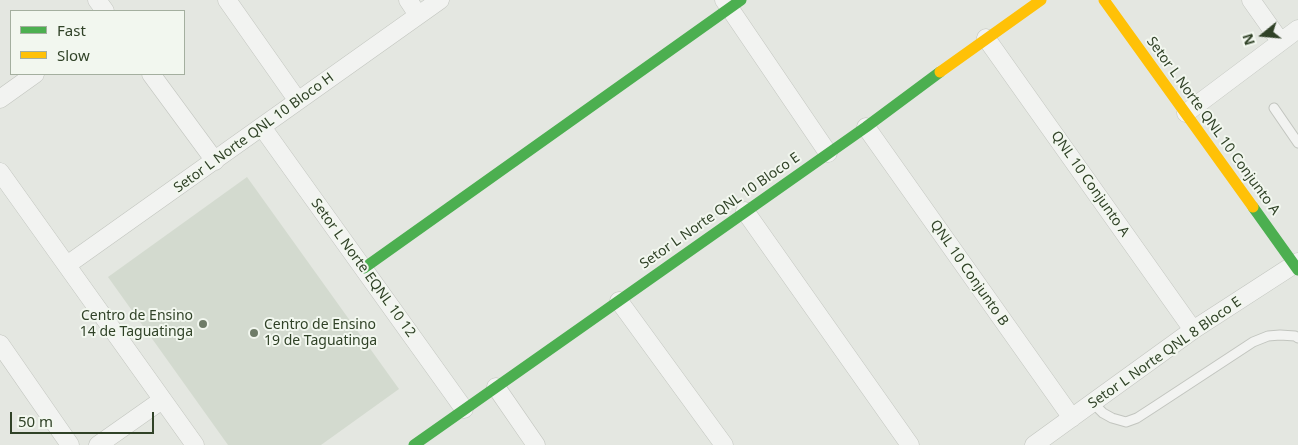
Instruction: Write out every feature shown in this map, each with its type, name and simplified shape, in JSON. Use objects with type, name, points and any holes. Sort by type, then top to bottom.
[{"type":"street","points":[[227,0],[298,101]]},
{"type":"street","points":[[408,0],[418,15]]},
{"type":"street","name":"Setor L Norte QNL 10 Bloco H","points":[[67,265],[440,0]]},
{"type":"street","name":"Setor L Norte QNL 10 Bloco E","points":[[414,445],[866,127],[986,38],[1041,0]]},
{"type":"street","name":"Setor L Norte QNL 10 Conjunto A","points":[[1104,0],[1297,266]]},
{"type":"street","points":[[1251,0],[1280,41]]},
{"type":"street","points":[[364,268],[732,3],[828,153]]},
{"type":"street","points":[[1186,113],[1298,28]]},
{"type":"street","name":"QNL 10 Conjunto A","points":[[986,38],[1193,330]]},
{"type":"street","points":[[0,99],[34,75]]},
{"type":"street","points":[[152,75],[215,161]]},
{"type":"street","name":"Setor L Norte EQNL 10 12","points":[[262,127],[464,409]]},
{"type":"street","name":"QNL 10 Conjunto B","points":[[866,127],[1072,418]]},
{"type":"street","points":[[0,172],[195,445]]},
{"type":"street","points":[[745,211],[910,445]]},
{"type":"street","name":"Setor L Norte QNL 8 Bloco E","points":[[1034,445],[1072,418],[1098,408],[1193,330],[1297,266]]},
{"type":"street","points":[[619,301],[724,445]]},
{"type":"street","points":[[0,344],[70,445]]},
{"type":"street","points":[[496,387],[536,445]]},
{"type":"street","points":[[98,445],[162,400]]},
{"type":"lane","points":[[1274,108],[1298,143]]},
{"type":"lane","points":[[1098,408],[1112,418],[1126,422],[1137,418],[1253,342],[1280,334],[1298,338]]},
{"type":"shaded area","name":"Centro de Ensino 19 de Taguatinga","points":[[247,177],[399,389],[321,445],[228,445],[108,277]]},
{"type":"traffic: fast","points":[[364,268],[741,0]]},
{"type":"traffic: fast","points":[[414,445],[866,127],[940,72]]},
{"type":"traffic: fast","points":[[1253,207],[1298,270]]},
{"type":"traffic: slow","points":[[940,72],[1041,0]]},
{"type":"traffic: slow","points":[[1104,0],[1253,207]]},
{"type":"place","name":"Centro de Ensino 14 de Taguatinga","points":[[203,324]]},
{"type":"place","name":"Centro de Ensino 19 de Taguatinga","points":[[254,333]]}]
